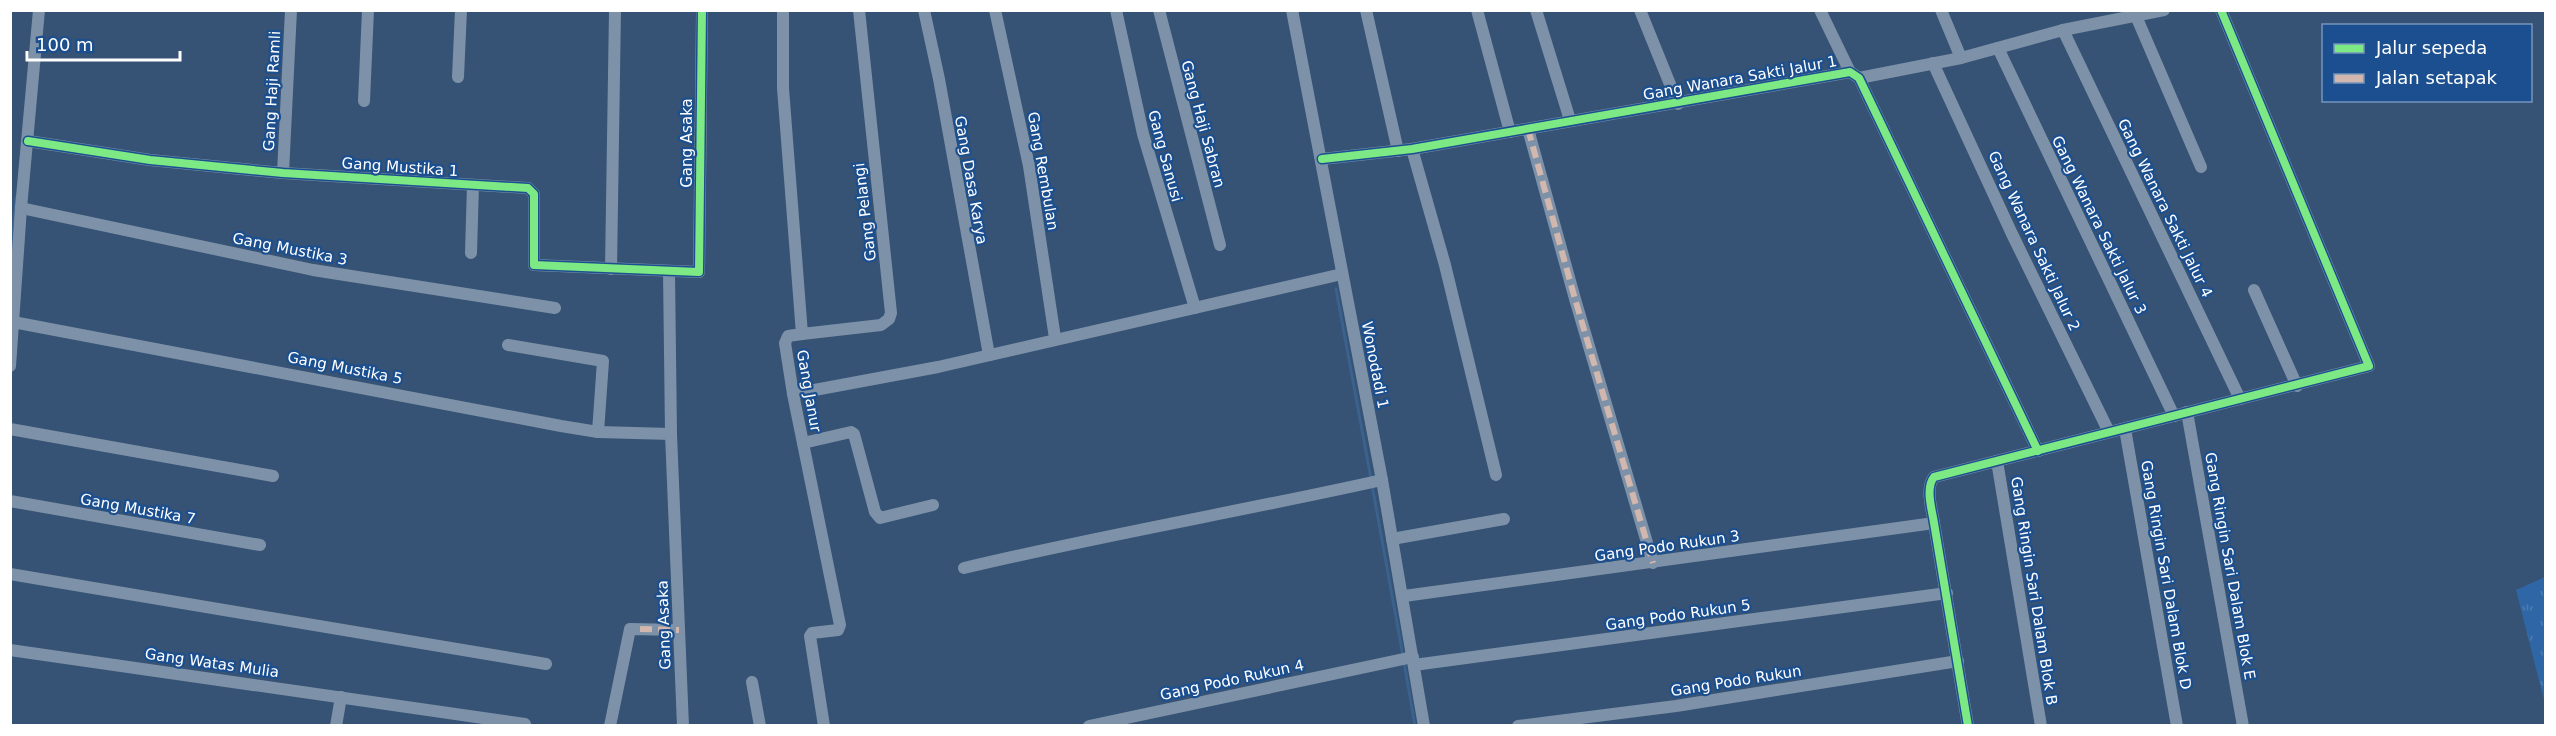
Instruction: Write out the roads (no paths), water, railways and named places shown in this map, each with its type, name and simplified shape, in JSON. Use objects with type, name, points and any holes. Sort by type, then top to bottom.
[{"type":"street","points":[[11,359],[14,283],[21,207],[17,183],[28,141],[39,10]]},
{"type":"street","name":"Gang Haji Ramli","points":[[283,173],[291,10]]},
{"type":"street","points":[[364,101],[368,10]]},
{"type":"street","points":[[458,76],[461,10]]},
{"type":"street","points":[[611,269],[615,10]]},
{"type":"street","name":"Gang Asaka","points":[[697,272],[701,267],[702,10]]},
{"type":"street","name":"Gang Janur","points":[[783,10],[783,88],[802,334],[788,336],[785,343],[793,394],[840,625],[838,630],[812,633],[810,636],[824,726]]},
{"type":"street","name":"Gang Pelangi","points":[[802,334],[881,326],[889,320],[891,313],[859,10]]},
{"type":"street","name":"Gang Dasa Karya","points":[[924,10],[939,79],[989,355]]},
{"type":"street","name":"Gang Rembulan","points":[[995,10],[1029,166],[1055,338]]},
{"type":"street","name":"Gang Sanusi","points":[[1116,10],[1134,100],[1153,173],[1195,308]]},
{"type":"street","name":"Gang Haji Sabran","points":[[1159,10],[1220,245]]},
{"type":"street","name":"Wonodadi 1","points":[[1292,10],[1404,596],[1424,726]]},
{"type":"street","points":[[1366,10],[1398,151]]},
{"type":"street","points":[[1477,10],[1510,132]]},
{"type":"street","points":[[1536,10],[1570,120]]},
{"type":"street","points":[[1640,10],[1678,104]]},
{"type":"street","points":[[1820,10],[1855,75],[2038,451]]},
{"type":"street","points":[[1941,10],[1961,58]]},
{"type":"street","name":"Gang Wanara Sakti Jalur 1","points":[[1322,159],[1412,149],[1570,120],[1933,63],[1961,58],[2063,30],[2164,10]]},
{"type":"street","points":[[1968,726],[1934,523],[1930,490],[1934,477],[2350,373],[2369,365],[2221,10]]},
{"type":"street","points":[[2136,16],[2201,167]]},
{"type":"street","name":"Gang Wanara Sakti Jalur 4","points":[[2063,30],[2240,399]]},
{"type":"street","name":"Gang Wanara Sakti Jalur 3","points":[[1998,48],[2174,416]]},
{"type":"street","name":"Gang Wanara Sakti Jalur 2","points":[[1933,63],[2012,234],[2109,432]]},
{"type":"street","points":[[1528,129],[1575,299],[1653,563]]},
{"type":"street","name":"Gang Mustika 1","points":[[28,141],[150,160],[283,173],[528,188],[534,194],[534,265],[697,272]]},
{"type":"street","points":[[1412,149],[1445,265],[1496,475]]},
{"type":"street","points":[[471,253],[473,185]]},
{"type":"street","name":"Gang Mustika 3","points":[[21,207],[313,270],[555,308]]},
{"type":"street","name":"Gang Asaka","points":[[669,272],[671,434],[683,726]]},
{"type":"street","points":[[793,394],[938,367],[1055,338],[1342,274]]},
{"type":"street","points":[[2254,290],[2297,386]]},
{"type":"street","name":"Gang Mustika 5","points":[[13,321],[598,432],[671,434]]},
{"type":"street","points":[[508,345],[603,360],[598,432]]},
{"type":"street","name":"Gang Ringin Sari Dalam Blok E","points":[[2187,412],[2243,726]]},
{"type":"street","points":[[10,429],[273,476]]},
{"type":"street","name":"Gang Ringin Sari Dalam Blok D","points":[[2125,429],[2177,726]]},
{"type":"street","points":[[803,443],[850,432],[854,434],[875,512],[880,518],[933,505]]},
{"type":"street","name":"Gang Ringin Sari Dalam Blok B","points":[[1997,461],[2041,726]]},
{"type":"street","points":[[964,568],[1071,542],[1184,522],[1382,481]]},
{"type":"street","name":"Gang Mustika 7","points":[[10,501],[260,545]]},
{"type":"street","points":[[1392,539],[1504,519]]},
{"type":"street","name":"Gang Podo Rukun 3","points":[[1404,596],[1934,523]]},
{"type":"street","points":[[10,574],[546,664]]},
{"type":"street","name":"Gang Podo Rukun 5","points":[[1413,660],[1947,593]]},
{"type":"street","points":[[610,726],[630,629],[679,630]]},
{"type":"street","name":"Gang Watas Mulia","points":[[10,650],[525,724]]},
{"type":"street","name":"Gang Podo Rukun 4","points":[[1089,726],[1382,664],[1413,660]]},
{"type":"street","name":"Gang Podo Rukun","points":[[1518,726],[1676,706],[1958,661]]},
{"type":"street","points":[[752,682],[760,726]]},
{"type":"street","points":[[336,726],[341,697]]},
{"type":"waterway","points":[[10,261],[16,197]]},
{"type":"waterway","points":[[1336,289],[1371,479]]},
{"type":"waterway","points":[[1372,485],[1403,656]]},
{"type":"waterway","points":[[1404,662],[1415,726]]}]
